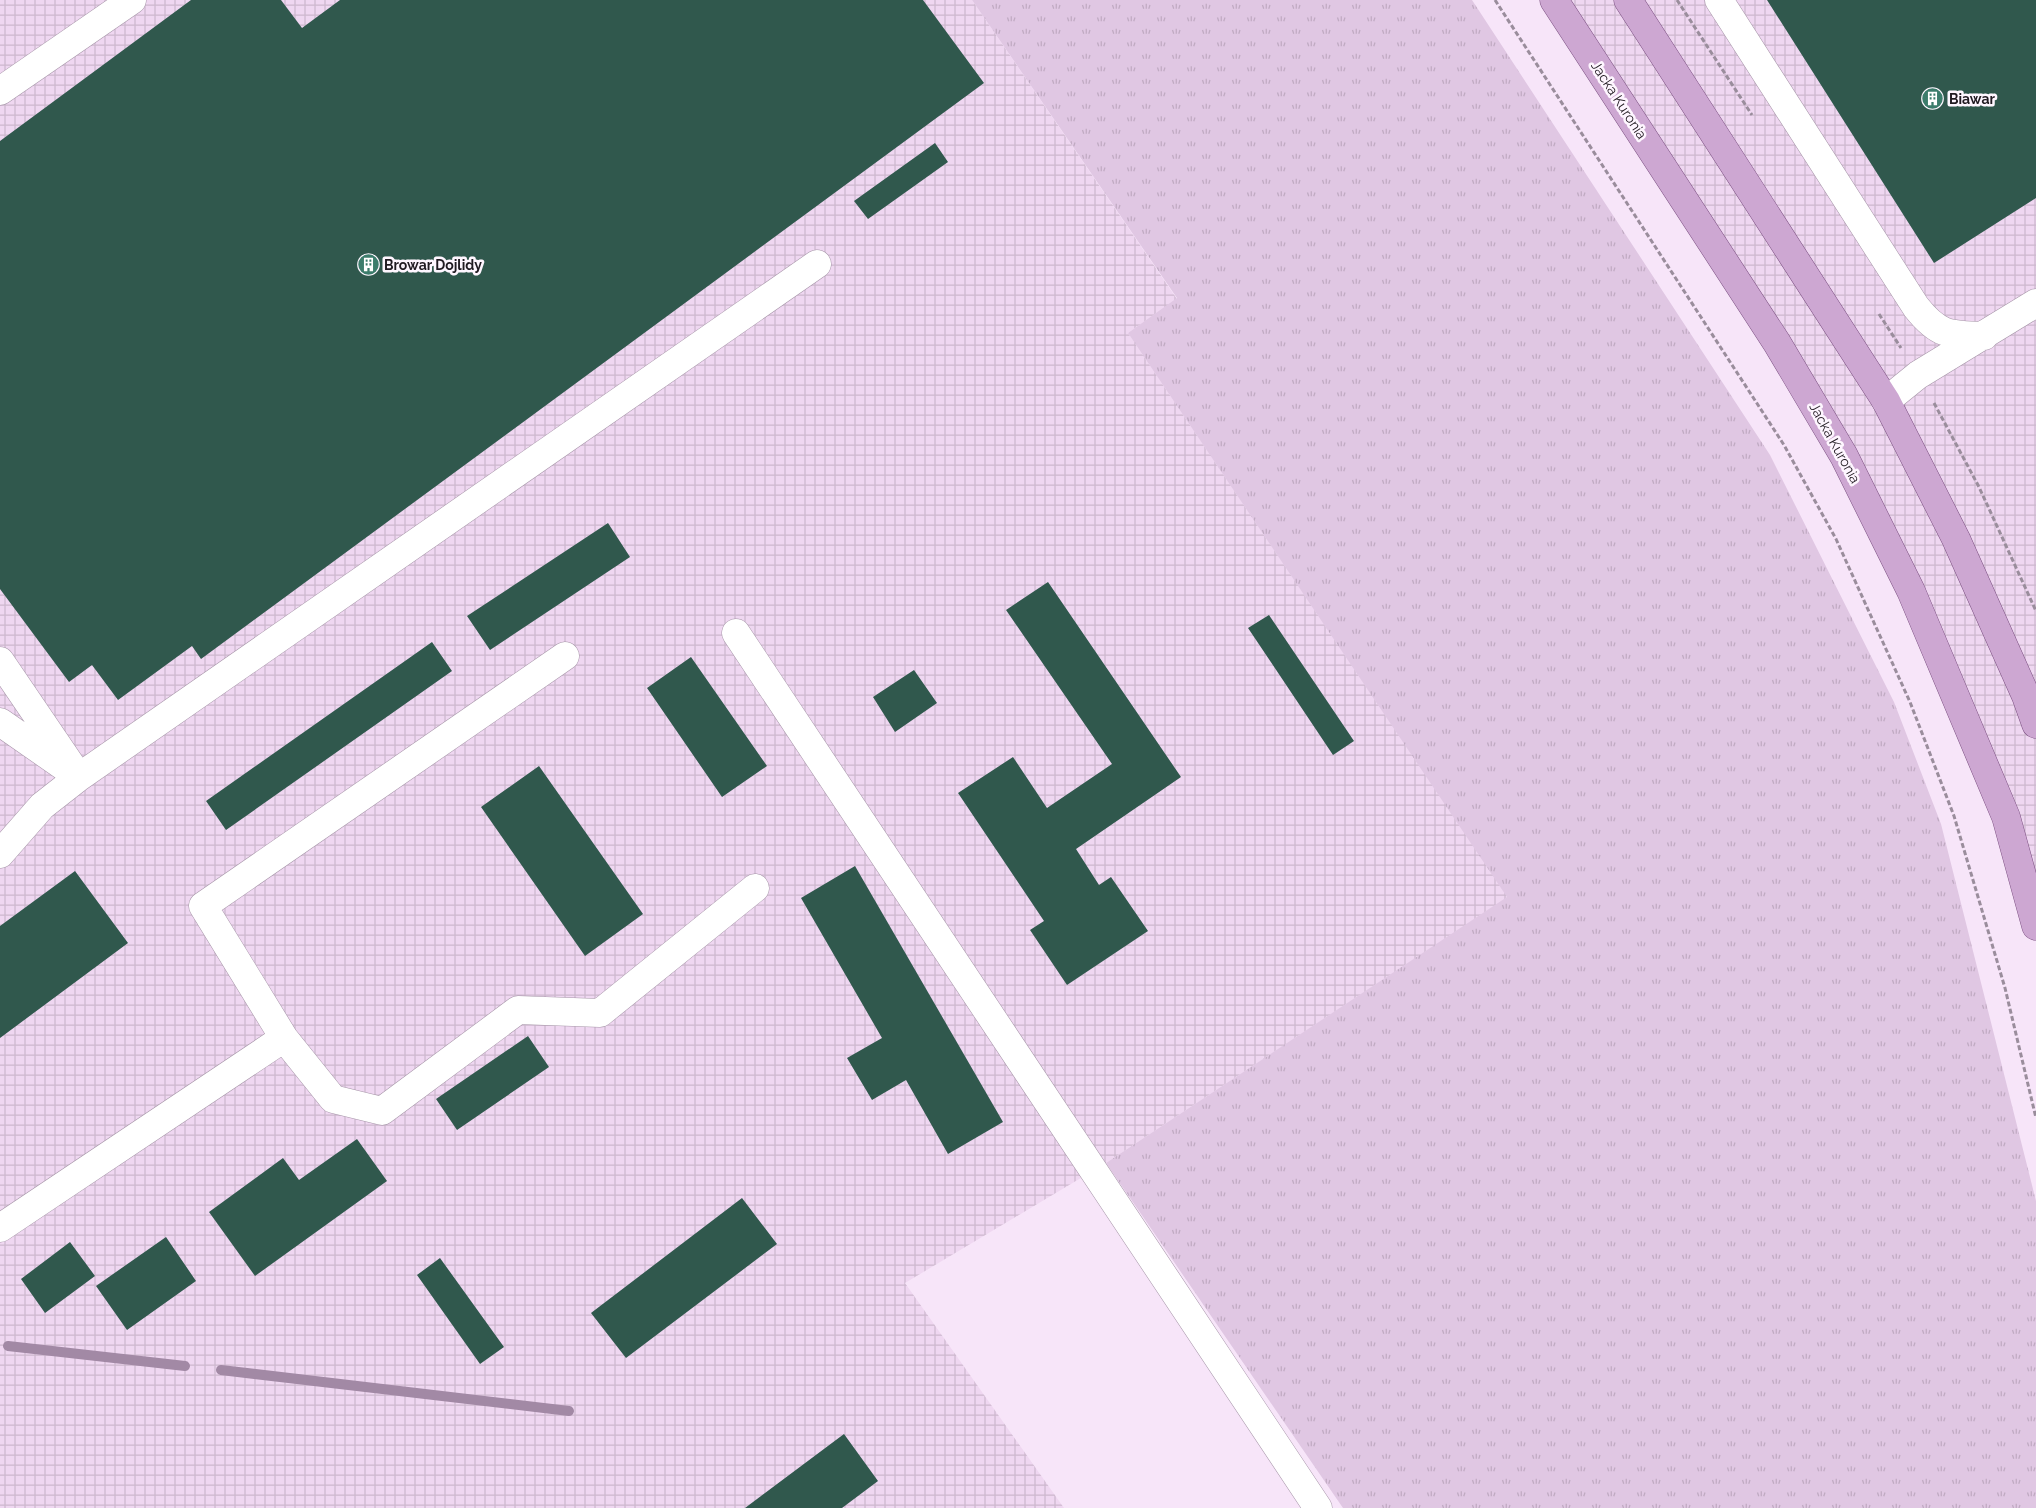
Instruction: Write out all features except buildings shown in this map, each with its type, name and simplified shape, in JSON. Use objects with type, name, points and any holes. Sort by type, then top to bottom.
[{"type":"main road","name":"Jacka Kuronia","points":[[1554,0],[1777,343],[1844,456],[1910,591],[2003,808],[2036,926]]},
{"type":"main road","points":[[1628,0],[1886,401],[1956,539],[2026,696],[2036,724]]},
{"type":"lane","points":[[0,91],[132,0]]},
{"type":"lane","points":[[1719,0],[1916,307],[1929,323],[1953,335],[1984,336]]},
{"type":"lane","points":[[0,854],[42,806],[79,777],[817,264]]},
{"type":"lane","points":[[1886,401],[1918,375],[2036,303]]},
{"type":"lane","points":[[736,633],[1318,1508]]},
{"type":"lane","points":[[565,656],[203,906],[284,1038],[333,1099],[382,1112],[518,1010],[600,1013],[755,888]]},
{"type":"lane","points":[[0,661],[79,777]]},
{"type":"lane","points":[[0,722],[79,777]]},
{"type":"lane","points":[[0,1228],[284,1038]]},
{"type":"path","points":[[1496,0],[1784,445],[1836,539],[1910,702],[1954,816],[2005,988],[2036,1118]]},
{"type":"path","points":[[1677,0],[1752,115]]},
{"type":"path","points":[[1877,310],[1918,375],[1979,487],[2036,611]]},
{"type":"shaded area","points":[[0,0],[972,0],[1177,299],[1128,333],[1508,897],[1106,1163],[905,1283],[1064,1508],[0,1508]]},
{"type":"shaded area","points":[[1560,0],[2036,0],[2036,898],[1850,453]]},
{"type":"green space","points":[[972,0],[1472,0],[1770,455],[1894,702],[1941,824],[2036,1201],[2036,1508],[1343,1508],[1106,1163],[1507,897],[1128,333],[1177,298]]},
{"type":"waterway","points":[[8,1346],[185,1366]]},
{"type":"waterway","points":[[221,1370],[569,1411]]},
{"type":"place","name":"Biawar","points":[[1933,99]]},
{"type":"place","name":"Browar Dojlidy","points":[[368,265]]}]
